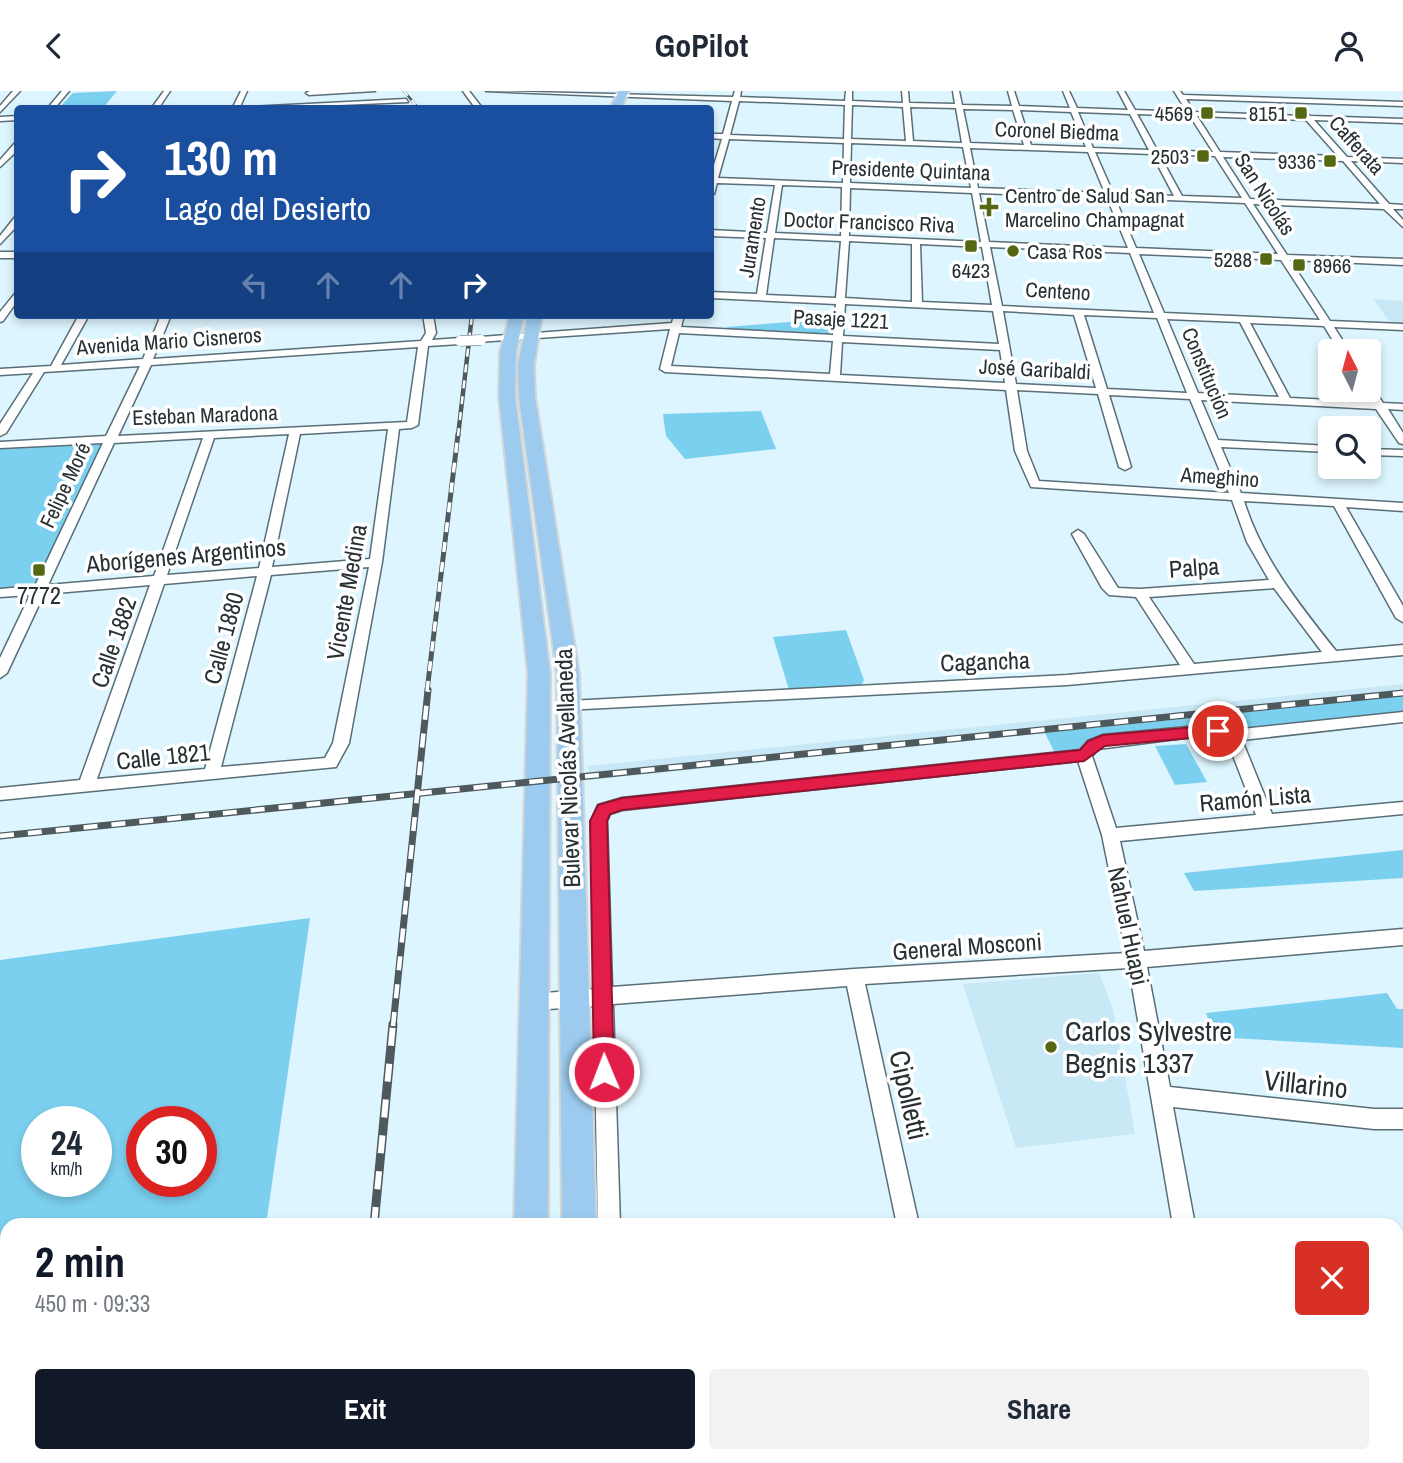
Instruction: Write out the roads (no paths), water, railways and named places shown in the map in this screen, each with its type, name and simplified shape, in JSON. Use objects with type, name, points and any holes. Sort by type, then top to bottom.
[{"type":"main road","name":"Bulevar Nicolás Avellaneda","points":[[525,330],[527,397],[566,664],[569,706],[579,1218]]},
{"type":"main road","name":"Bulevar Nicolás Avellaneda","points":[[525,330],[507,397],[539,673],[531,1218]]},
{"type":"street","points":[[0,110],[17,91]]},
{"type":"street","points":[[54,105],[66,91]]},
{"type":"street","points":[[309,92],[372,91]]},
{"type":"street","points":[[466,91],[478,105]]},
{"type":"street","points":[[489,91],[737,95],[848,103],[1403,121]]},
{"type":"street","points":[[835,376],[845,238],[849,91]]},
{"type":"street","points":[[905,91],[910,143]]},
{"type":"street","points":[[956,91],[1005,347],[1010,387]]},
{"type":"street","points":[[1011,91],[1028,147]]},
{"type":"street","name":"Constitución","points":[[1066,91],[1237,498],[1244,523],[1277,584],[1334,657]]},
{"type":"street","points":[[1121,91],[1179,198]]},
{"type":"street","name":"Cafferata","points":[[1284,91],[1403,225]]},
{"type":"street","points":[[1395,91],[1403,99]]},
{"type":"street","points":[[1178,94],[1403,104]]},
{"type":"street","name":"San Nicolás","points":[[1178,94],[1336,339]]},
{"type":"street","points":[[714,174],[737,95]]},
{"type":"street","points":[[348,105],[407,101]]},
{"type":"street","name":"Coronel Biedma","points":[[714,136],[1403,161]]},
{"type":"street","points":[[3,167],[14,151]]},
{"type":"street","name":"Presidente Quintana","points":[[714,180],[1403,207]]},
{"type":"street","name":"Juramento","points":[[761,297],[779,183]]},
{"type":"street","points":[[0,241],[14,220]]},
{"type":"street","name":"Doctor Francisco Riva","points":[[714,233],[1403,262]]},
{"type":"street","points":[[916,241],[917,304]]},
{"type":"street","name":"Centeno","points":[[714,295],[1403,327]]},
{"type":"street","points":[[0,319],[8,308]]},
{"type":"street","points":[[1078,311],[1125,467]]},
{"type":"street","points":[[54,369],[82,319]]},
{"type":"street","name":"Felipe Moré","points":[[0,673],[147,362],[164,319]]},
{"type":"street","points":[[424,342],[431,333],[429,319]]},
{"type":"street","points":[[675,328],[678,319]]},
{"type":"street","points":[[1243,320],[1286,401]]},
{"type":"street","name":"Pasaje 1221","points":[[675,328],[1005,347]]},
{"type":"street","name":"José Garibaldi","points":[[675,328],[665,369],[1403,407]]},
{"type":"street","name":"Avenida Mario Cisneros","points":[[0,372],[481,340],[525,330],[675,328]]},
{"type":"street","name":"Esteban Maradona","points":[[0,445],[412,425],[424,342]]},
{"type":"street","points":[[0,433],[41,369]]},
{"type":"street","name":"Ameghino","points":[[1010,387],[1021,450],[1035,484],[1403,507]]},
{"type":"street","points":[[1379,403],[1403,441]]},
{"type":"street","name":"Vicente Medina","points":[[330,763],[341,743],[376,562],[394,426]]},
{"type":"street","name":"Calle 1880","points":[[211,774],[265,571],[295,431]]},
{"type":"street","name":"Calle 1882","points":[[86,787],[210,434]]},
{"type":"street","points":[[1214,443],[1318,448]]},
{"type":"street","points":[[1381,452],[1403,453]]},
{"type":"street","points":[[1338,503],[1403,618]]},
{"type":"street","name":"Palpa","points":[[1078,534],[1107,585],[1114,592],[1140,593],[1277,584]]},
{"type":"street","name":"Aborígenes Argentinos","points":[[0,593],[376,562]]},
{"type":"street","points":[[1140,593],[1191,670]]},
{"type":"street","name":"Cagancha","points":[[569,706],[1067,680],[1403,650]]},
{"type":"street","points":[[608,1218],[599,821],[604,810],[636,802],[1084,755],[1093,745],[1103,741],[1208,730],[1233,736],[1403,717]]},
{"type":"street","points":[[1233,736],[1267,823]]},
{"type":"street","name":"Nahuel Huapi","points":[[1084,755],[1110,835],[1137,960],[1183,1218]]},
{"type":"street","name":"Calle 1821","points":[[0,794],[330,763]]},
{"type":"street","name":"Ramón Lista","points":[[1110,835],[1400,812]]},
{"type":"street","name":"General Mosconi","points":[[533,1002],[1137,960],[1403,937]]},
{"type":"street","name":"Cipolletti","points":[[854,978],[906,1218]]},
{"type":"street","name":"Villarino","points":[[1161,1096],[1374,1119],[1403,1119]]},
{"type":"railway","points":[[404,91],[416,105]]},
{"type":"railway","points":[[458,436],[472,319]]},
{"type":"railway","points":[[427,691],[458,434]]},
{"type":"railway","points":[[417,793],[428,690]]},
{"type":"railway","points":[[417,793],[1403,693]]},
{"type":"railway","points":[[0,836],[417,793]]},
{"type":"railway","points":[[393,1026],[417,793]]},
{"type":"railway","points":[[375,1218],[393,1024]]},
{"type":"place","name":"4569","points":[[1207,113]]},
{"type":"place","name":"8151","points":[[1301,113]]},
{"type":"place","name":"2503","points":[[1203,156]]},
{"type":"place","name":"9336","points":[[1330,161]]},
{"type":"place","name":"Centro de Salud San Marcelino Champagnat","points":[[989,207]]},
{"type":"place","name":"6423","points":[[971,246]]},
{"type":"place","name":"Casa Ros","points":[[1013,251]]},
{"type":"place","name":"5288","points":[[1266,259]]},
{"type":"place","name":"8966","points":[[1299,265]]},
{"type":"place","name":"7772","points":[[39,570]]},
{"type":"place","name":"Carlos Sylvestre Begnis 1337","points":[[1051,1047]]}]
